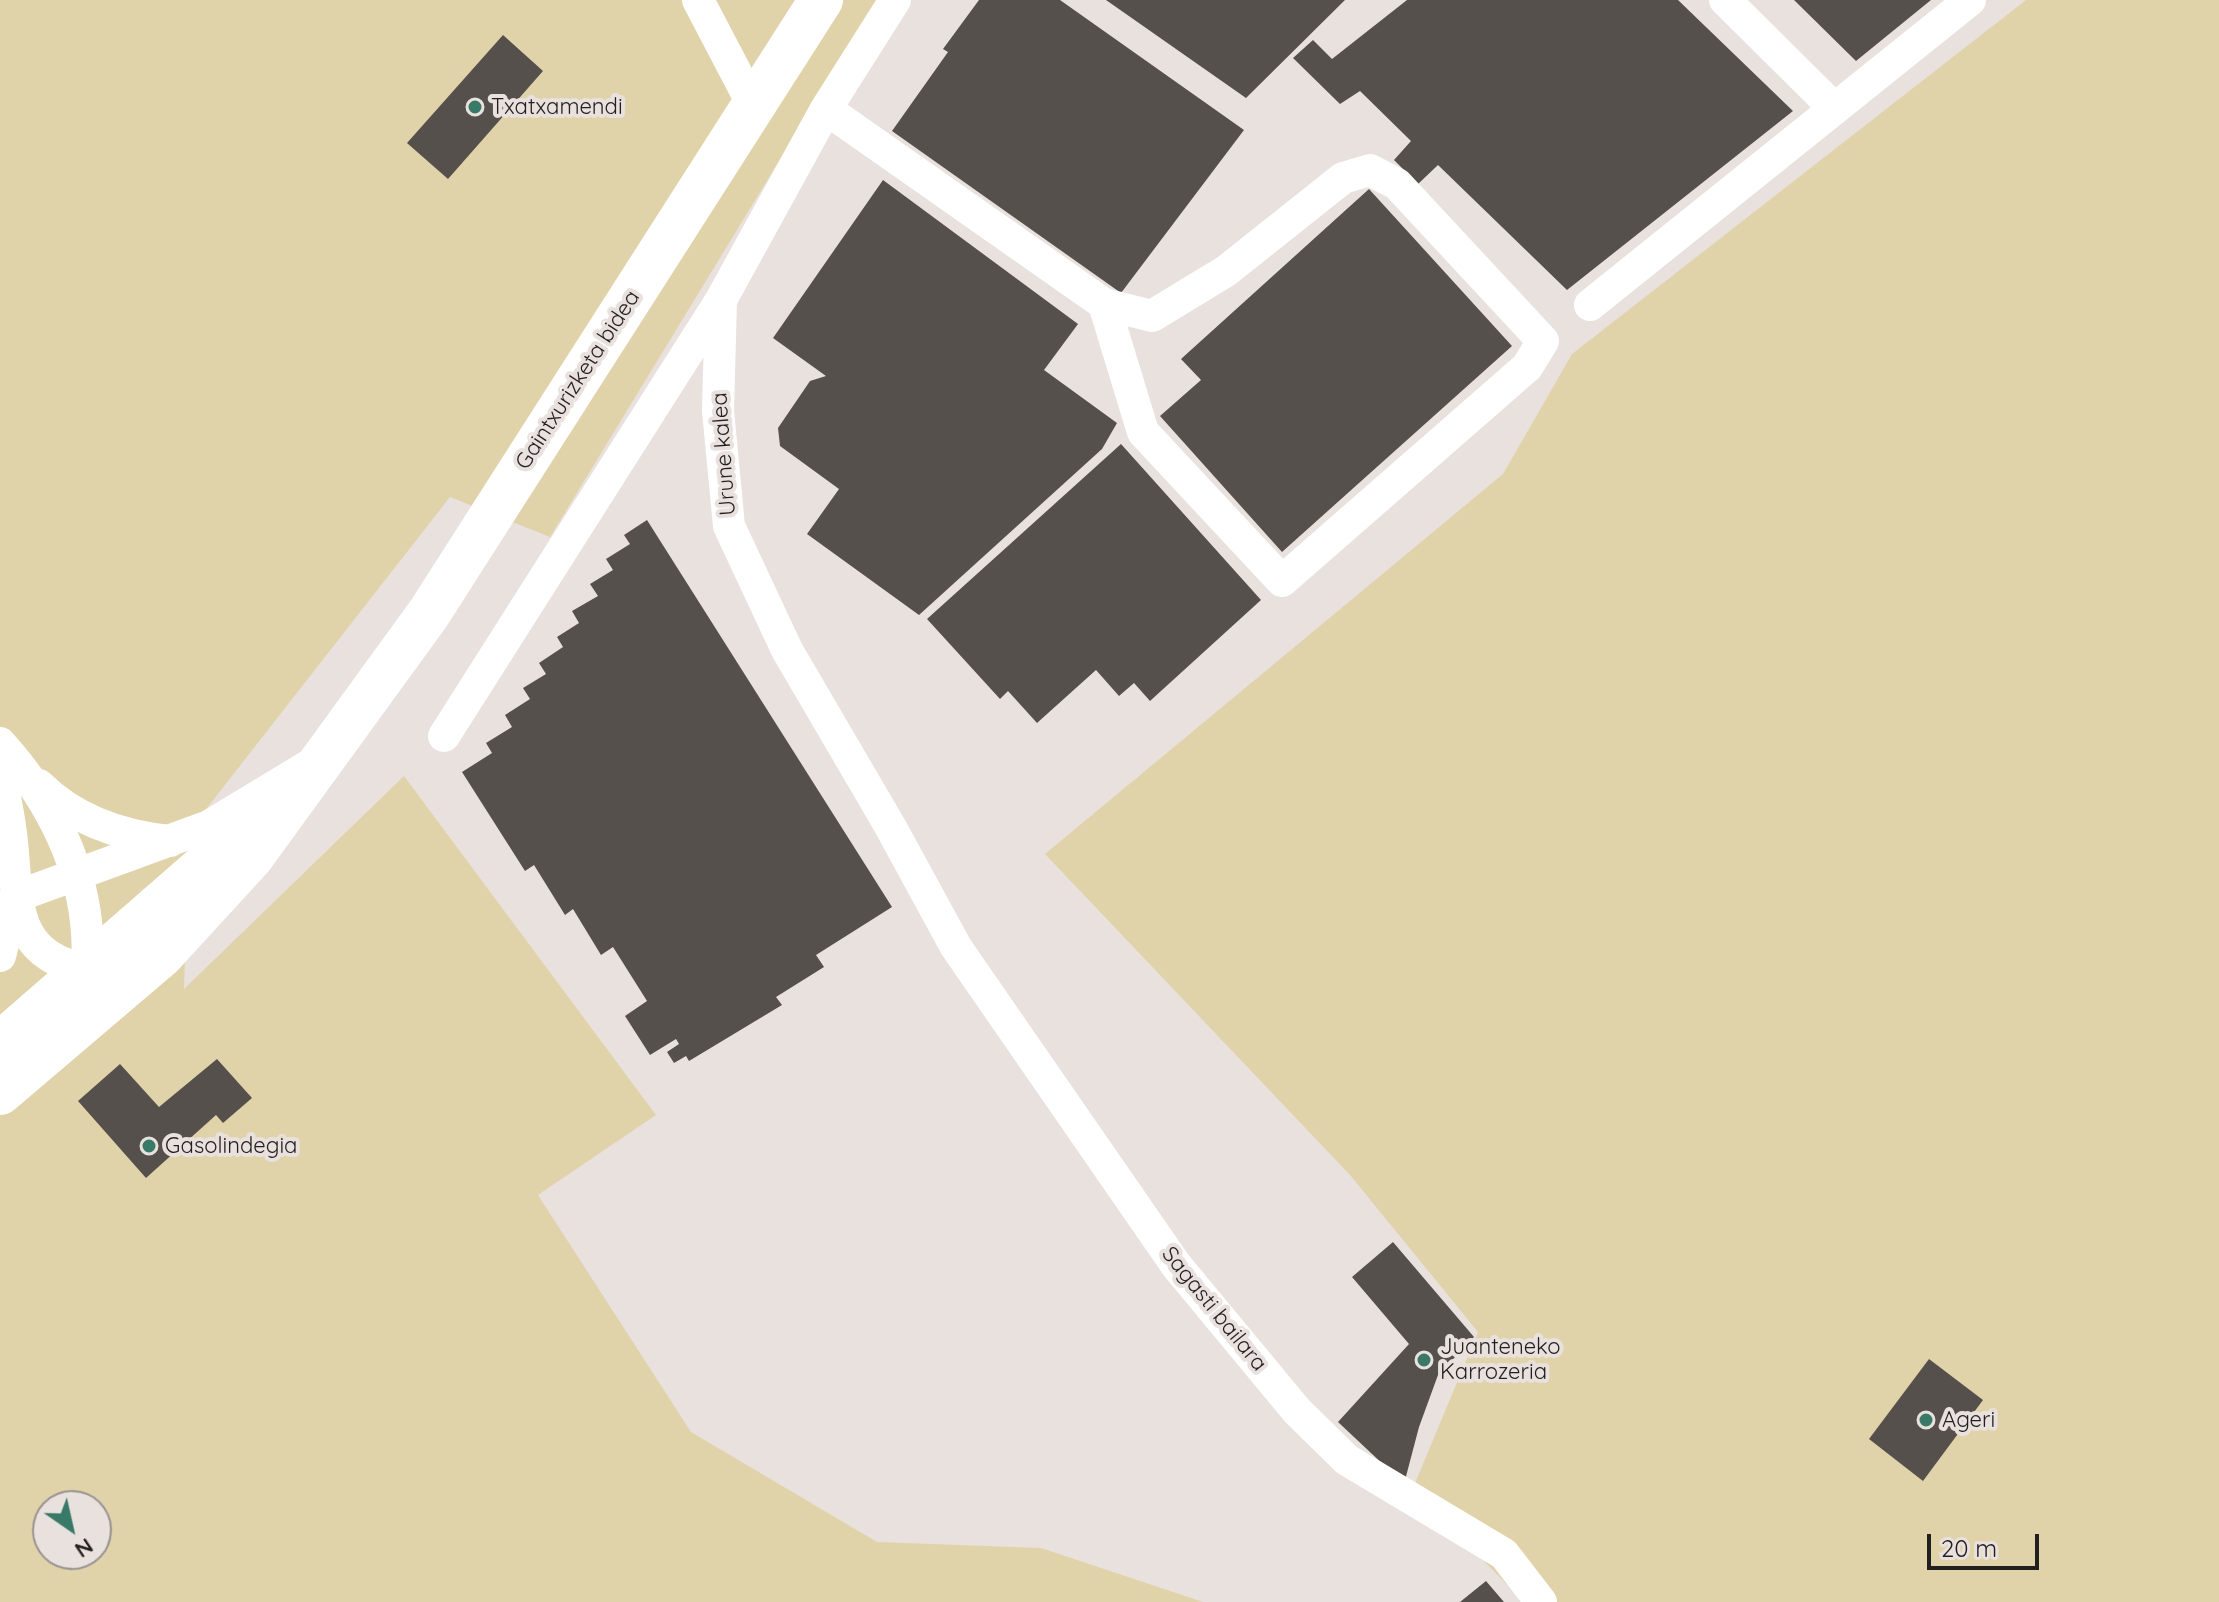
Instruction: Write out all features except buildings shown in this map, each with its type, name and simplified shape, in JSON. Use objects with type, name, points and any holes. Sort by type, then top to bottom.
[{"type":"main road","name":"Gaintxurizketa bidea","points":[[0,1093],[162,955],[251,858],[429,613],[821,0]]},
{"type":"main road","name":"Gaintxurizketa bidea","points":[[0,1044],[87,970],[325,754]]},
{"type":"main road","name":"Gaintxurizketa bidea","points":[[87,970],[125,968],[162,955]]},
{"type":"main road","name":"Gaintxurizketa bidea","points":[[0,1070],[69,1008],[87,970]]},
{"type":"street","points":[[698,0],[754,107]]},
{"type":"street","name":"Urune kalea","points":[[895,0],[826,109],[721,300],[718,411],[729,526],[787,650],[890,826],[956,947]]},
{"type":"street","points":[[1725,0],[1834,108]]},
{"type":"street","points":[[1590,305],[1970,0]]},
{"type":"street","points":[[826,109],[1104,304],[1152,316],[1226,271],[1343,178],[1370,170],[1397,184],[1543,341],[1527,367],[1282,581],[1143,432],[1104,304]]},
{"type":"street","points":[[444,736],[721,300]]},
{"type":"street","points":[[0,743],[11,771],[64,841],[78,875],[87,922],[87,970],[70,967],[40,949],[19,916],[8,812],[11,771]]},
{"type":"street","points":[[15,897],[173,841],[248,804],[325,754]]},
{"type":"street","points":[[11,771],[93,822],[132,835],[173,841]]},
{"type":"street","points":[[0,956],[15,897]]},
{"type":"street","name":"Sagasti bailara","points":[[956,947],[1176,1265],[1297,1411],[1347,1460],[1504,1554],[1541,1602]]},
{"type":"shaded area","points":[[0,0],[877,0],[550,537],[450,497],[189,831],[184,989],[404,776],[656,1115],[538,1195],[691,1432],[877,1542],[1041,1548],[1203,1602],[0,1602]]},
{"type":"shaded area","points":[[2026,0],[2219,0],[2219,1602],[1524,1602],[1413,1488],[1478,1332],[1350,1175],[1045,854],[1503,474],[1572,354]]},
{"type":"place","name":"Txatxamendi","points":[[475,107]]},
{"type":"place","name":"Gasolindegia","points":[[149,1146]]},
{"type":"place","name":"Juanteneko Karrozeria","points":[[1424,1360]]},
{"type":"place","name":"Ageri","points":[[1926,1420]]}]
